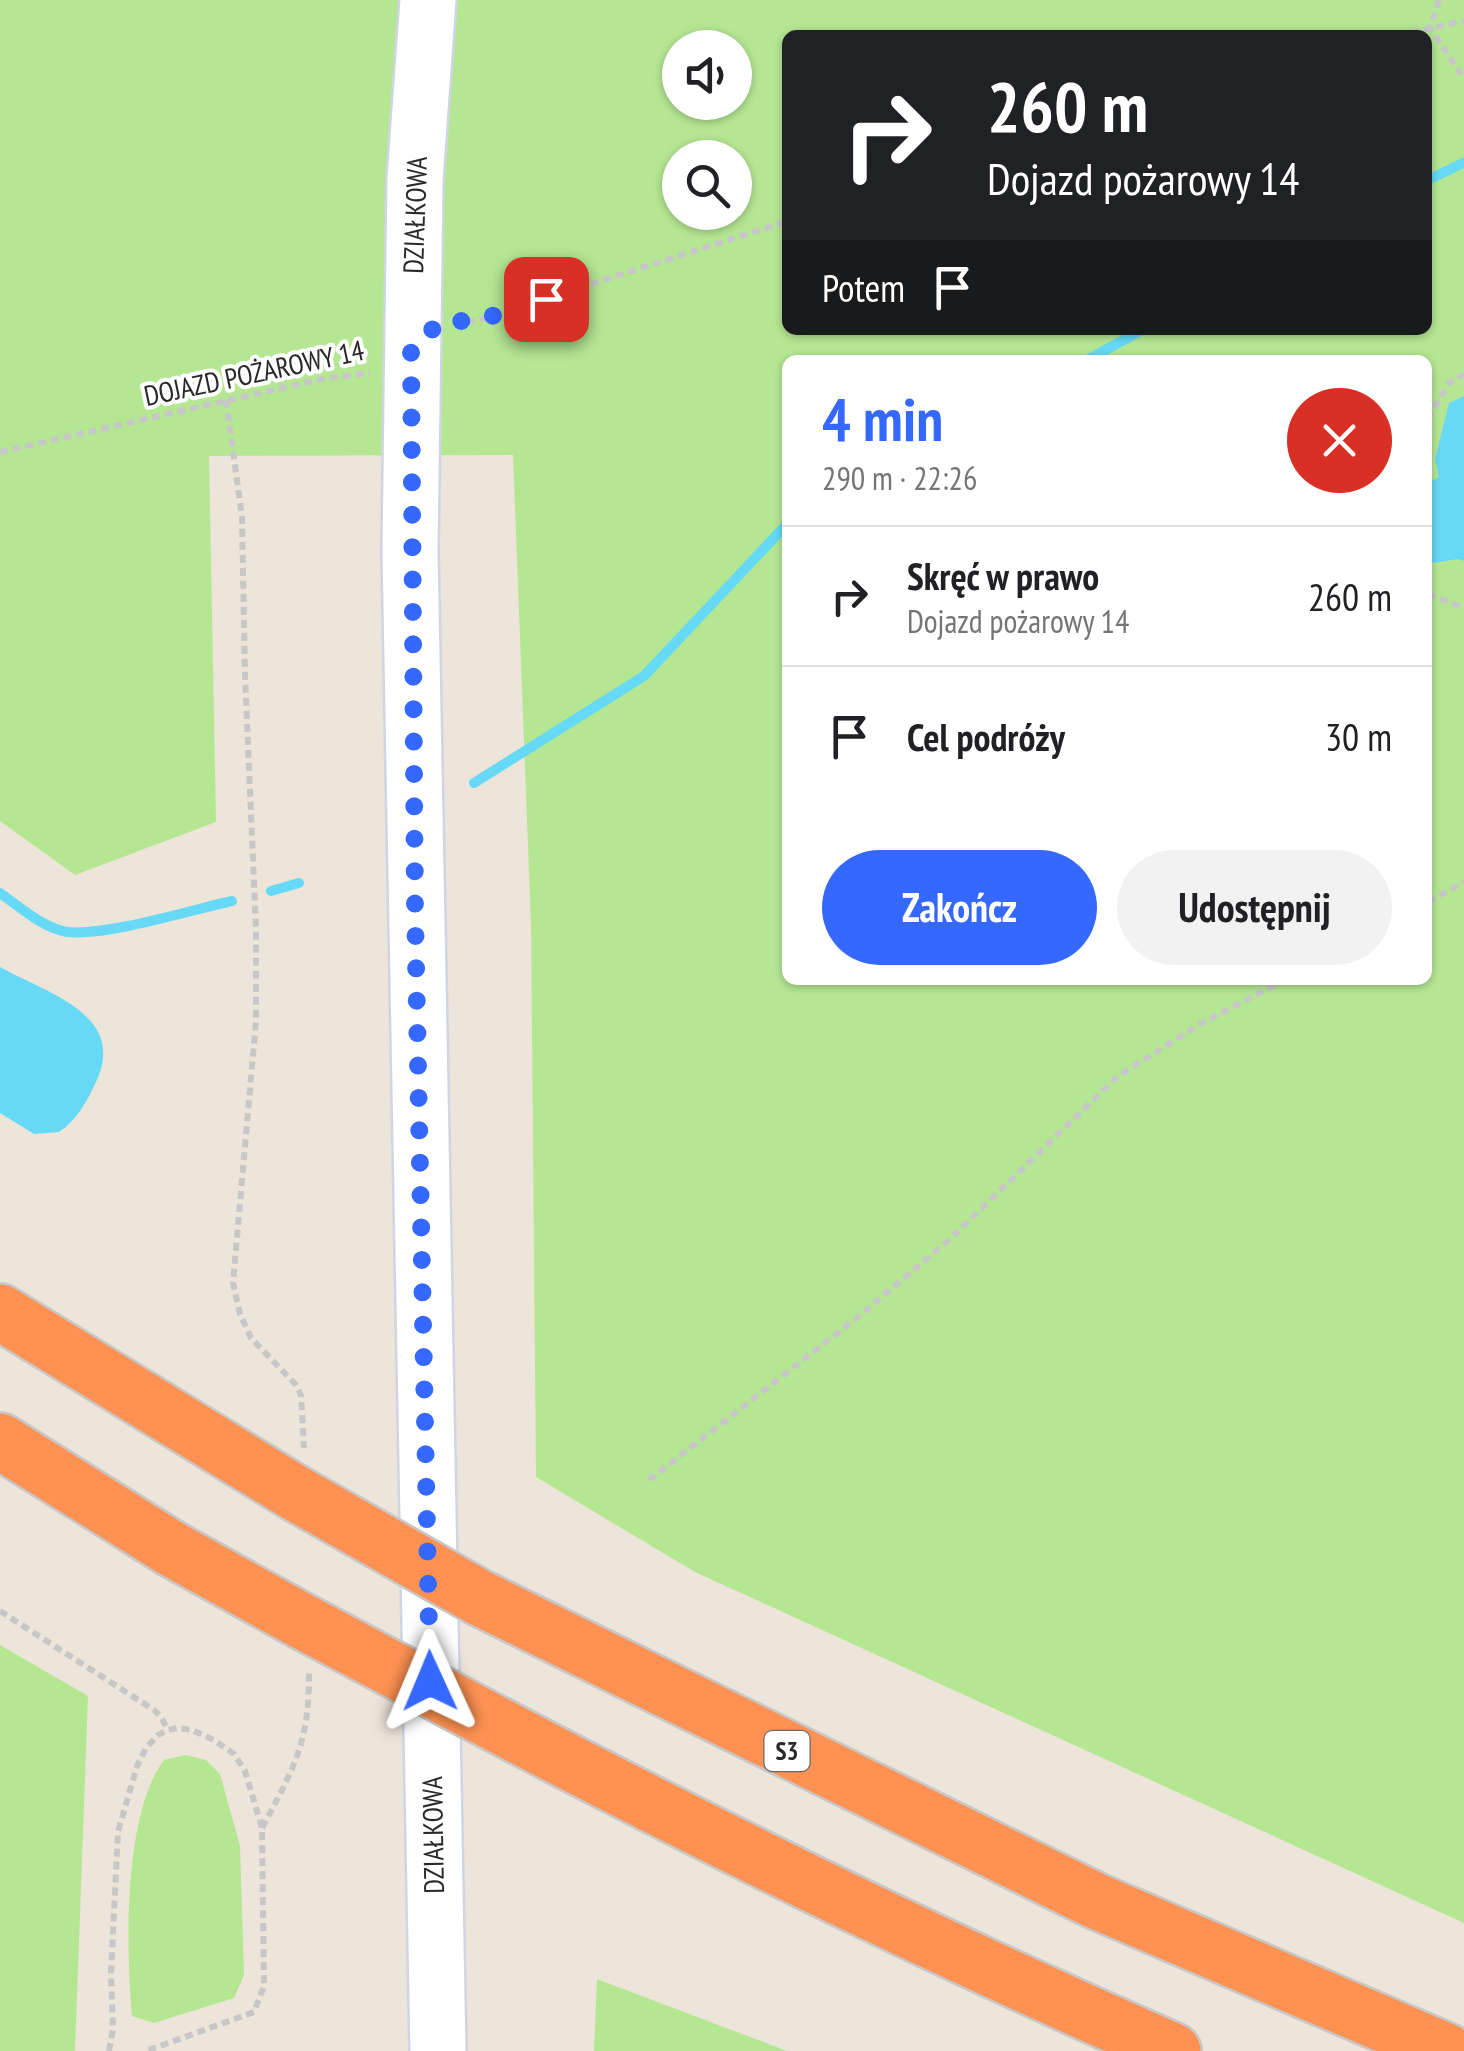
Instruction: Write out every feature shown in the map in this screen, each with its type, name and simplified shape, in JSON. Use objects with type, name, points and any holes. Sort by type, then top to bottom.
[{"type":"highway","name":"S3","points":[[0,1312],[301,1478],[480,1598],[1096,1901],[1446,2051]]},
{"type":"highway","points":[[0,1441],[304,1637],[481,1716],[737,1849],[1052,1999],[1173,2051]]},
{"type":"street","name":"DZIAŁKOWA","points":[[428,0],[416,180],[411,350],[415,910],[438,2051]]},
{"type":"path","points":[[1430,27],[1439,0]]},
{"type":"path","points":[[1418,30],[1464,20]]},
{"type":"path","points":[[1432,30],[1464,79]]},
{"type":"path","name":"DOJAZD POŻAROWY 14","points":[[0,452],[322,379],[380,372],[411,350],[441,321],[476,321],[782,223]]},
{"type":"path","points":[[1432,413],[1449,383],[1464,374]]},
{"type":"path","points":[[226,400],[242,517],[244,675],[256,930],[256,1021],[233,1283],[251,1338],[301,1394],[301,1478]]},
{"type":"path","points":[[1432,596],[1464,608]]},
{"type":"path","points":[[1432,900],[1464,882]]},
{"type":"path","points":[[649,1480],[950,1239],[1118,1077],[1200,1024],[1274,985]]},
{"type":"path","points":[[0,1611],[154,1710],[168,1730]]},
{"type":"path","points":[[262,1828],[289,1778],[305,1736],[310,1710],[304,1637]]},
{"type":"path","points":[[108,2051],[113,2028],[111,1973],[118,1832],[136,1766],[158,1734],[178,1728],[214,1740],[234,1754],[245,1771],[262,1828],[264,1986],[254,2012],[146,2051]]},
{"type":"green space","points":[[0,0],[1464,0],[1464,1923],[695,1572],[536,1477],[531,924],[513,455],[209,456],[216,822],[75,875],[0,821]]},
{"type":"green space","points":[[0,1645],[88,1696],[75,2051],[0,2051]]},
{"type":"green space","points":[[186,1755],[206,1760],[220,1774],[240,1846],[244,1975],[234,1998],[154,2023],[132,2016],[129,1920],[134,1847],[151,1784],[164,1760]]},
{"type":"green space","points":[[597,1979],[787,2051],[594,2051]]},
{"type":"water","points":[[1464,396],[1464,561],[1433,563],[1432,481],[1439,477],[1435,459],[1449,403]]},
{"type":"water","points":[[0,967],[77,1009],[101,1039],[103,1059],[96,1082],[76,1116],[59,1132],[34,1134],[0,1113]]},
{"type":"waterway","points":[[1432,178],[1463,163]]},
{"type":"waterway","points":[[1096,355],[1133,335]]},
{"type":"waterway","points":[[474,783],[644,676],[782,529]]},
{"type":"waterway","points":[[271,891],[299,883]]},
{"type":"waterway","points":[[0,893],[41,922],[68,932],[126,926],[232,901]]},
{"type":"route","points":[[430,1681],[415,910],[411,350],[441,321],[476,321],[546,299]]}]
